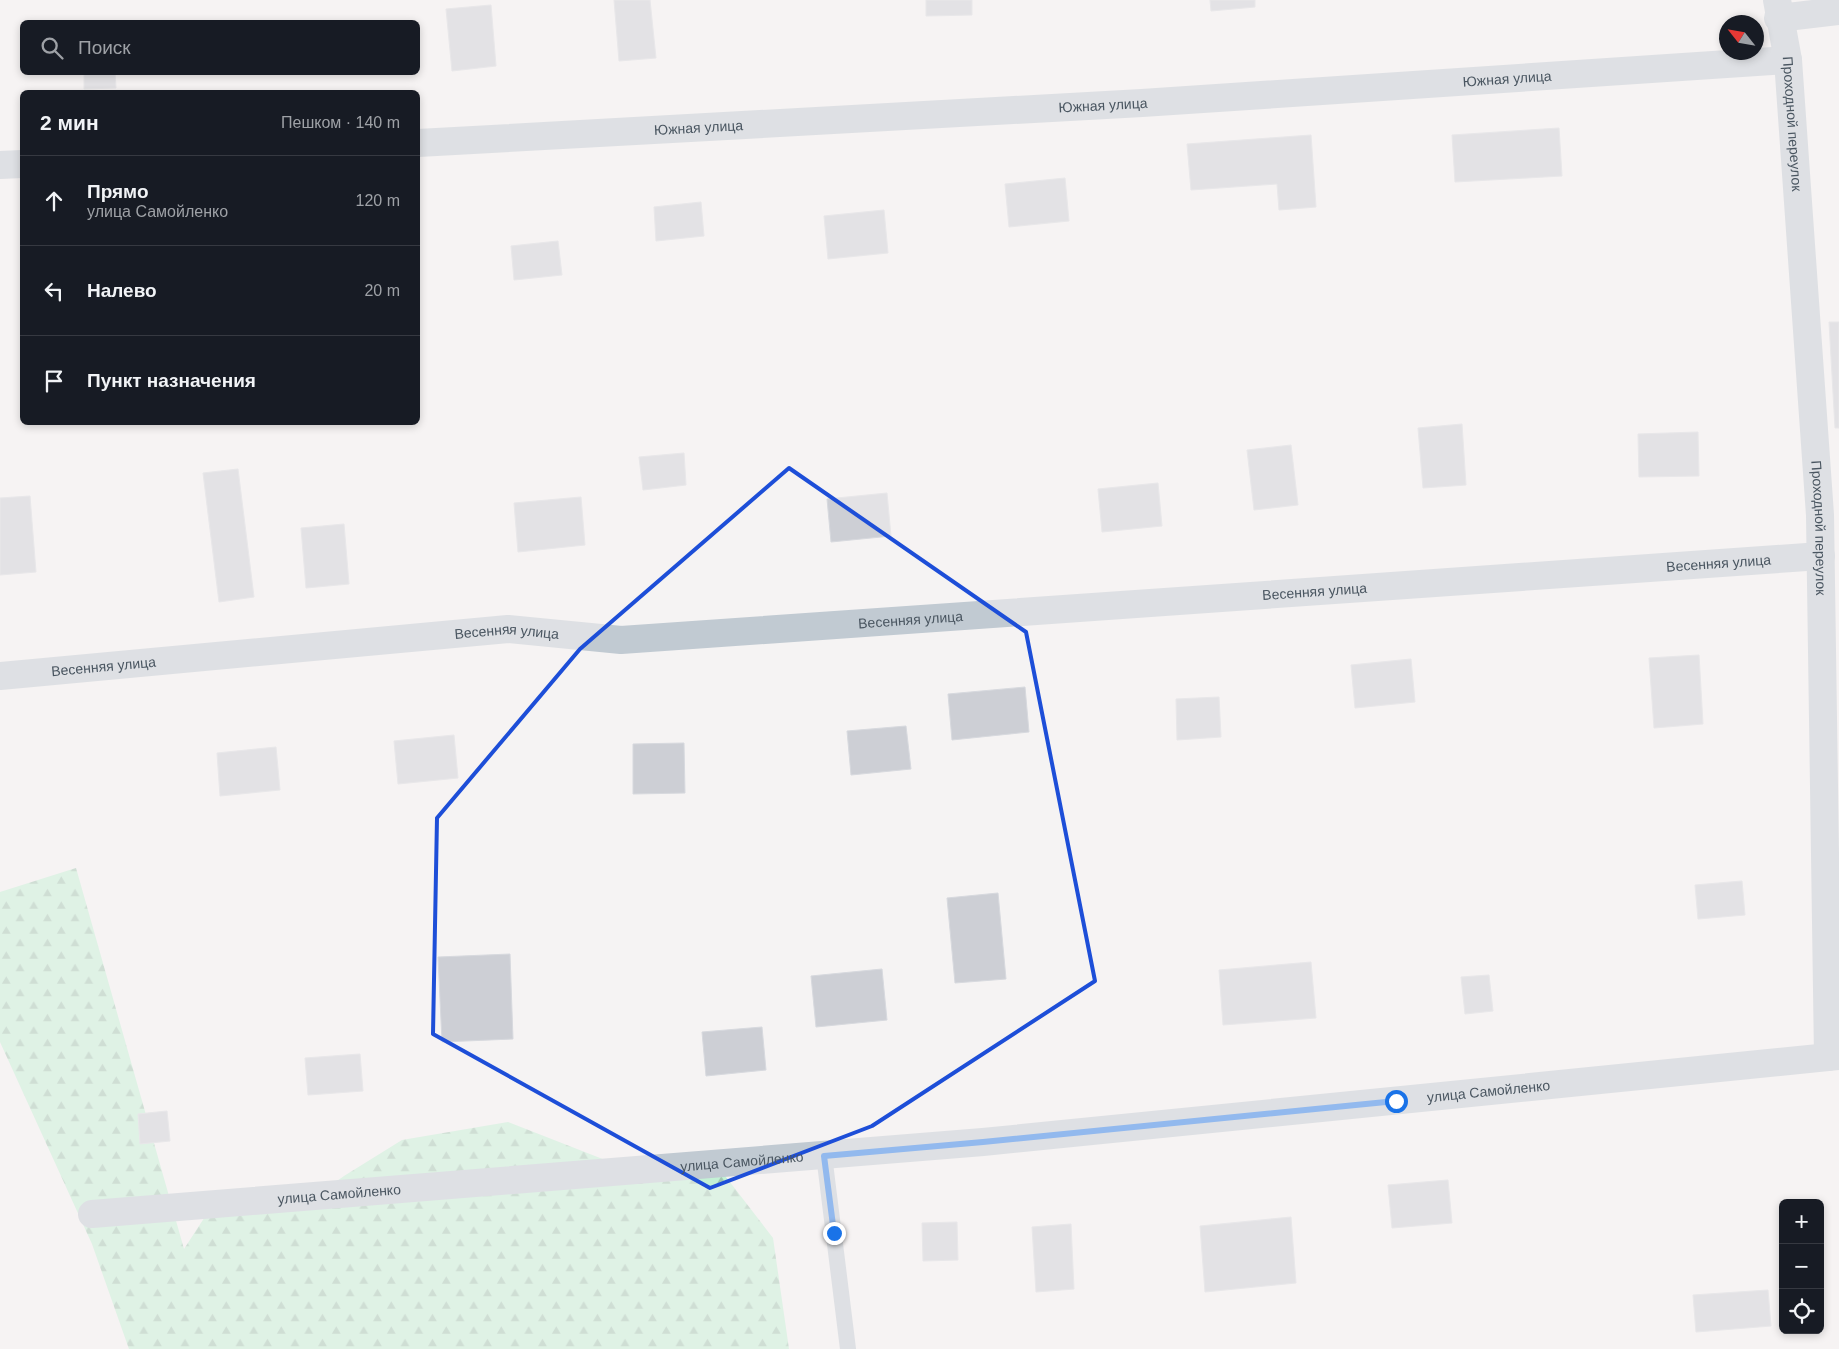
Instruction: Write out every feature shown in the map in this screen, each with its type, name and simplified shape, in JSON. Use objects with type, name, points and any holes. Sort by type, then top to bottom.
[{"type":"street","points":[[1777,9],[1839,12]]},
{"type":"street","name":"Проходной переулок","points":[[1777,9],[1788,60],[1827,539],[1834,1056]]},
{"type":"street","name":"Южная улица","points":[[420,143],[1142,103],[1788,60]]},
{"type":"street","points":[[0,166],[20,164]]},
{"type":"street","name":"Весенняя улица","points":[[0,676],[508,629],[620,640],[1827,539]]},
{"type":"street","name":"улица Самойленко","points":[[92,1214],[983,1142],[1834,1056]]},
{"type":"lane","points":[[824,1156],[848,1349]]},
{"type":"highlighted area","points":[[789,468],[1026,632],[1095,981],[872,1126],[710,1188],[433,1034],[437,818],[580,649]]},
{"type":"green space","points":[[76,868],[184,1249],[212,1206],[309,1201],[344,1176],[402,1140],[508,1122],[623,1167],[719,1168],[773,1238],[789,1349],[129,1349],[92,1244],[0,1042],[0,892]]},
{"type":"building","points":[[614,0],[650,0],[656,58],[619,61]]},
{"type":"building","points":[[926,0],[972,0],[972,15],[926,16]]},
{"type":"building","points":[[1210,0],[1255,0],[1255,7],[1211,11]]},
{"type":"building","points":[[491,5],[496,66],[452,71],[446,9]]},
{"type":"building","points":[[84,75],[115,75],[116,88],[84,89]]},
{"type":"building","points":[[1559,128],[1562,176],[1455,182],[1452,135]]},
{"type":"building","points":[[1311,135],[1316,207],[1279,210],[1277,184],[1191,190],[1187,144]]},
{"type":"building","points":[[1065,178],[1069,221],[1009,227],[1005,184]]},
{"type":"building","points":[[701,202],[704,236],[656,241],[654,207]]},
{"type":"building","points":[[884,210],[888,253],[828,259],[824,216]]},
{"type":"building","points":[[558,241],[562,275],[514,280],[511,246]]},
{"type":"building","points":[[1829,322],[1839,322],[1839,428],[1835,428]]},
{"type":"building","points":[[1462,424],[1466,485],[1423,488],[1418,428]]},
{"type":"building","points":[[1698,432],[1699,476],[1639,477],[1638,434]]},
{"type":"building","points":[[1291,445],[1298,505],[1254,510],[1247,450]]},
{"type":"building","points":[[684,453],[686,485],[643,490],[639,457]]},
{"type":"building","points":[[238,469],[254,597],[219,602],[203,473]]},
{"type":"building","points":[[1158,483],[1162,526],[1102,532],[1098,489]]},
{"type":"building","points":[[887,493],[891,536],[831,542],[827,499]]},
{"type":"building","points":[[30,496],[36,572],[0,575],[0,498]]},
{"type":"building","points":[[581,497],[585,545],[518,552],[514,503]]},
{"type":"building","points":[[344,524],[349,584],[306,588],[301,528]]},
{"type":"building","points":[[1699,655],[1703,724],[1654,728],[1649,658]]},
{"type":"building","points":[[1411,659],[1415,702],[1355,708],[1351,665]]},
{"type":"building","points":[[1025,687],[1029,732],[952,740],[948,694]]},
{"type":"building","points":[[1219,697],[1221,737],[1177,740],[1176,699]]},
{"type":"building","points":[[906,726],[911,769],[851,775],[847,731]]},
{"type":"building","points":[[454,735],[458,778],[398,784],[394,741]]},
{"type":"building","points":[[684,743],[685,793],[633,794],[633,744]]},
{"type":"building","points":[[276,747],[280,790],[220,796],[217,753]]},
{"type":"building","points":[[1742,881],[1745,915],[1698,919],[1695,885]]},
{"type":"building","points":[[998,893],[1006,979],[955,983],[947,898]]},
{"type":"building","points":[[510,954],[513,1039],[442,1042],[438,957]]},
{"type":"building","points":[[1311,962],[1316,1018],[1223,1025],[1219,970]]},
{"type":"building","points":[[882,969],[887,1020],[816,1027],[811,976]]},
{"type":"building","points":[[1489,975],[1493,1011],[1465,1014],[1461,977]]},
{"type":"building","points":[[762,1027],[766,1070],[706,1076],[702,1032]]},
{"type":"building","points":[[360,1054],[363,1091],[308,1095],[305,1058]]},
{"type":"building","points":[[167,1111],[170,1141],[140,1144],[138,1114]]},
{"type":"building","points":[[1448,1180],[1452,1223],[1392,1228],[1388,1185]]},
{"type":"building","points":[[1291,1217],[1296,1283],[1205,1292],[1200,1226]]},
{"type":"building","points":[[957,1222],[958,1260],[923,1261],[922,1223]]},
{"type":"building","points":[[1071,1224],[1074,1289],[1036,1292],[1032,1227]]},
{"type":"building","points":[[1768,1290],[1771,1326],[1696,1332],[1693,1295]]},
{"type":"route","points":[[834,1233],[824,1156],[1396,1101]]}]
